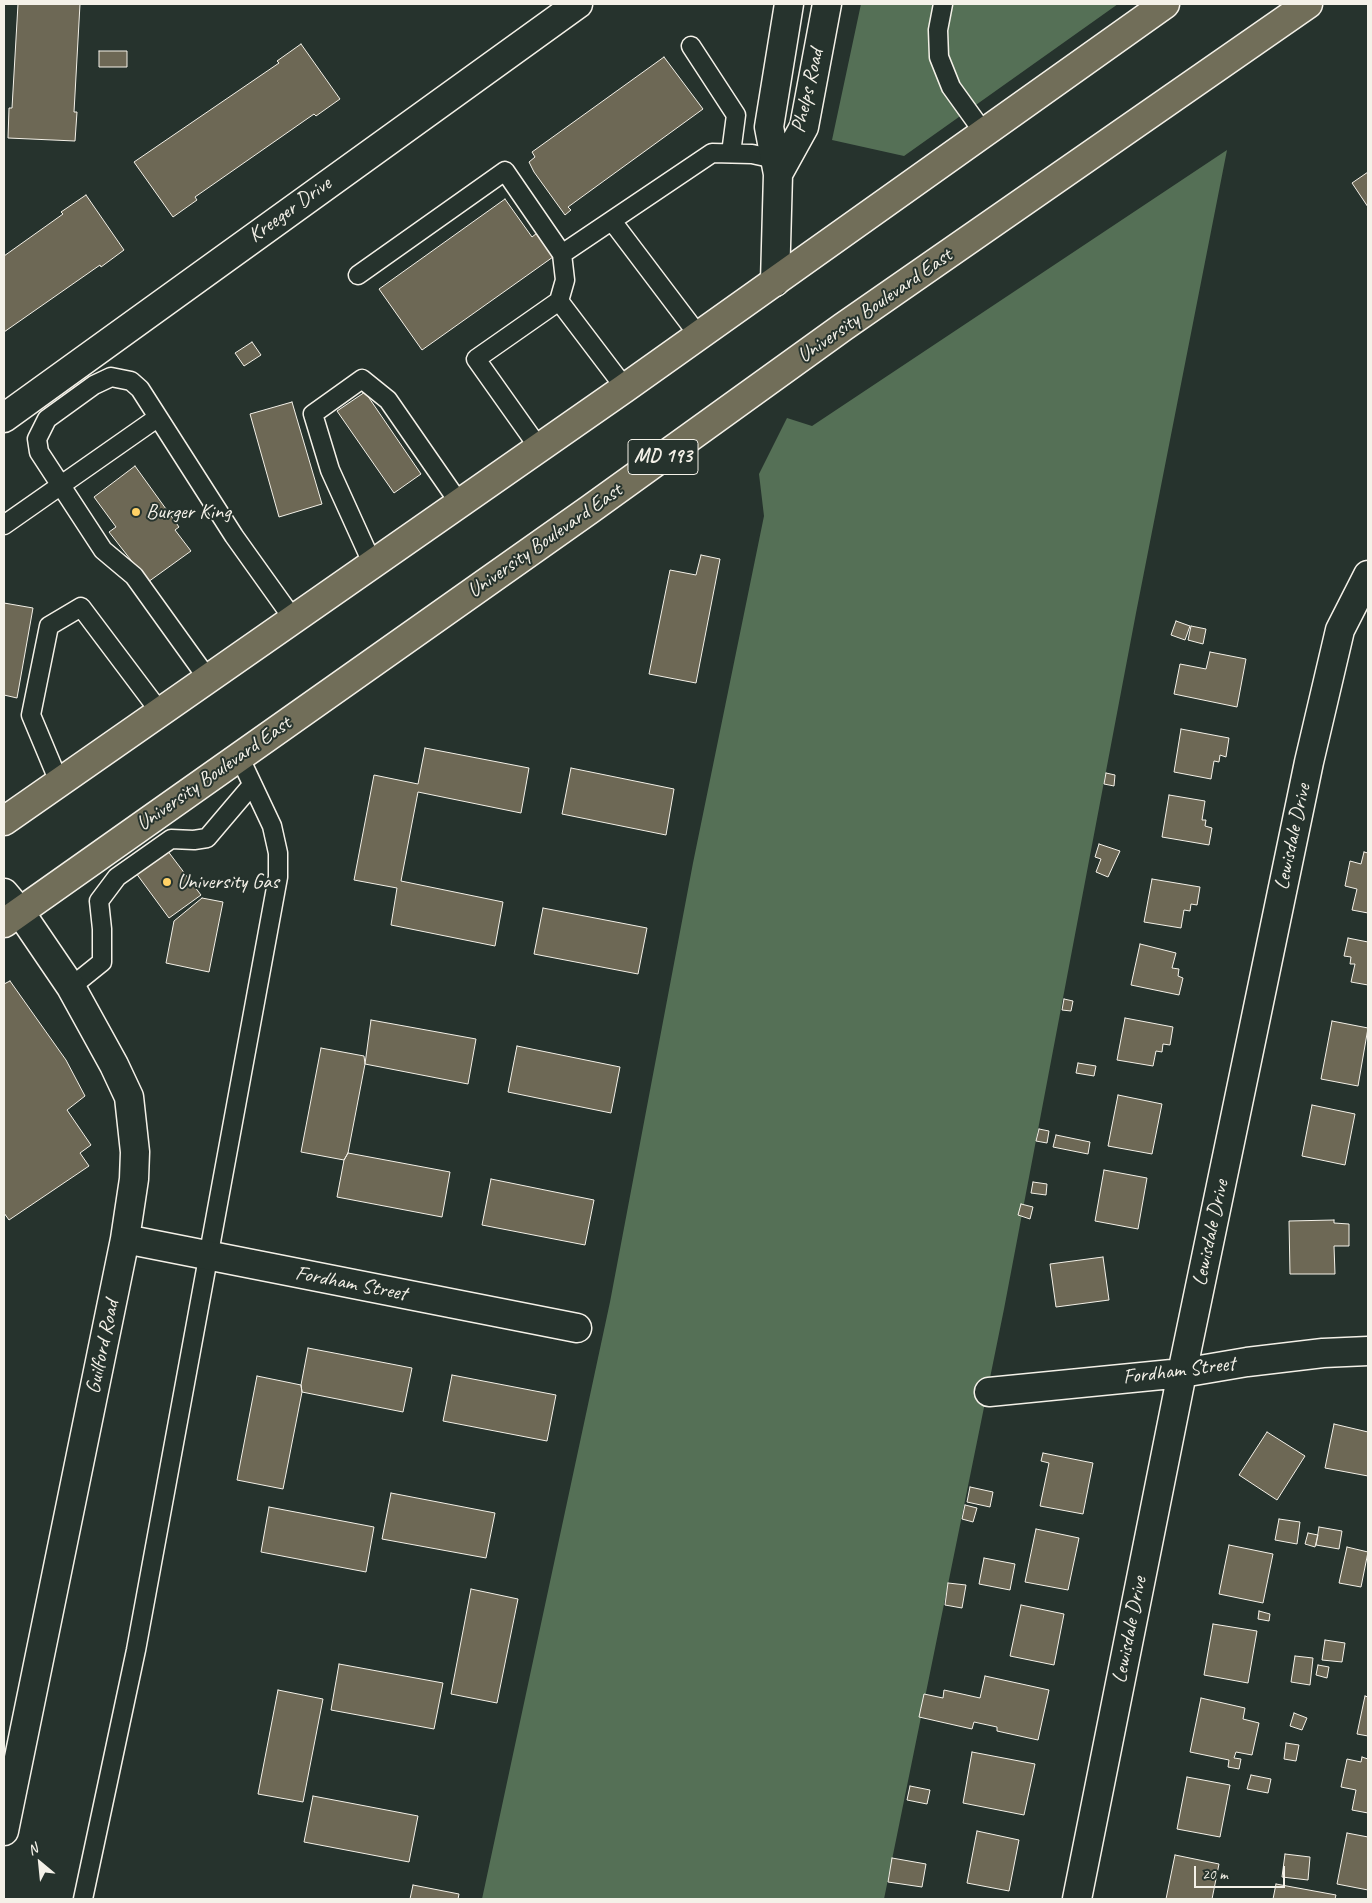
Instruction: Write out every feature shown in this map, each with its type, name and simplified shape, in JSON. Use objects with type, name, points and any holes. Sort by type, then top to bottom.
[{"type":"main road","points":[[4,821],[699,336],[1165,4]]},
{"type":"main road","name":"University Boulevard East","points":[[9,909],[240,756],[589,510],[843,327],[1308,4]]},
{"type":"street","name":"Kreeger Drive","points":[[4,418],[578,4]]},
{"type":"street","name":"Phelps Road","points":[[775,282],[777,166],[769,126],[789,4]]},
{"type":"street","name":"Phelps Road","points":[[777,166],[804,127],[827,4]]},
{"type":"street","name":"Lewisdale Drive","points":[[1077,1899],[1182,1373],[1309,762],[1340,630],[1368,575]]},
{"type":"street","name":"Guilford Road","points":[[4,1831],[125,1239],[134,1180],[134,1129],[129,1097],[94,1026],[70,987],[9,909]]},
{"type":"street","name":"Fordham Street","points":[[125,1239],[577,1328]]},
{"type":"street","name":"Fordham Street","points":[[989,1392],[1182,1373],[1247,1362],[1368,1351]]},
{"type":"lane","points":[[943,4],[938,30],[939,57],[951,87],[984,133]]},
{"type":"lane","points":[[691,46],[736,115],[731,153]]},
{"type":"lane","points":[[562,254],[712,153],[752,154],[777,166]]},
{"type":"lane","points":[[358,275],[504,172],[562,254],[565,280],[559,301],[476,359],[539,448]]},
{"type":"lane","points":[[612,221],[699,336]]},
{"type":"lane","points":[[559,301],[625,388]]},
{"type":"lane","points":[[208,679],[134,576],[103,550],[39,452],[37,439],[47,419],[94,385],[111,377],[131,382],[140,389],[234,536],[294,620]]},
{"type":"lane","points":[[373,565],[330,470],[313,414],[362,379],[388,400],[460,504]]},
{"type":"lane","points":[[4,525],[157,418]]},
{"type":"lane","points":[[59,782],[31,716],[49,626],[81,607],[160,712]]},
{"type":"lane","points":[[83,1899],[136,1650],[278,877],[278,853],[272,826],[264,804],[252,785],[240,756]]},
{"type":"lane","points":[[70,987],[102,962],[102,929],[99,901],[117,877],[171,839],[194,840],[207,838],[252,785]]},
{"type":"green space","points":[[861,4],[1118,4],[904,156],[832,140]]},
{"type":"green space","points":[[1227,150],[1136,613],[1004,1309],[884,1899],[482,1899],[610,1302],[693,863],[764,516],[759,474],[787,418],[812,426]]},
{"type":"building","points":[[18,4],[80,4],[74,112],[77,112],[75,141],[8,138],[9,108],[12,108]]},
{"type":"building","points":[[301,44],[340,99],[316,116],[314,114],[195,197],[197,200],[173,217],[134,162],[279,63],[277,61]]},
{"type":"building","points":[[99,51],[127,51],[127,67],[99,67]]},
{"type":"building","points":[[664,57],[703,109],[568,207],[571,210],[565,215],[534,172],[529,162],[535,157],[532,152]]},
{"type":"building","points":[[1368,172],[1368,207],[1352,183]]},
{"type":"building","points":[[86,195],[124,250],[4,332],[4,256],[63,214],[61,212]]},
{"type":"building","points":[[505,199],[532,237],[537,233],[553,257],[422,350],[379,289]]},
{"type":"building","points":[[252,342],[261,355],[244,366],[235,353]]},
{"type":"building","points":[[365,392],[421,474],[394,493],[337,411]]},
{"type":"building","points":[[292,402],[322,504],[279,517],[250,414]]},
{"type":"building","name":"Burger King","points":[[135,466],[179,527],[175,530],[191,551],[148,582],[109,532],[116,527],[94,497]]},
{"type":"building","points":[[701,555],[720,559],[696,683],[649,674],[670,570],[696,575]]},
{"type":"building","points":[[4,603],[33,608],[17,698],[4,695]]},
{"type":"building","points":[[1176,621],[1190,626],[1185,640],[1171,635]]},
{"type":"building","points":[[1191,626],[1206,629],[1203,644],[1188,640]]},
{"type":"building","points":[[1210,652],[1246,659],[1237,707],[1174,694],[1180,664],[1206,669]]},
{"type":"building","points":[[1181,729],[1229,738],[1226,757],[1220,755],[1219,762],[1214,761],[1211,779],[1174,772]]},
{"type":"building","points":[[425,748],[529,768],[521,813],[418,792],[401,881],[503,902],[495,946],[391,925],[397,888],[354,880],[374,775],[418,784]]},
{"type":"building","points":[[571,768],[674,789],[666,835],[562,814]]},
{"type":"building","points":[[1106,773],[1115,775],[1114,786],[1104,784]]},
{"type":"building","points":[[1169,795],[1205,801],[1202,820],[1206,820],[1205,826],[1212,828],[1209,845],[1162,837]]},
{"type":"building","points":[[1099,844],[1120,851],[1108,877],[1096,872],[1101,859],[1095,857]]},
{"type":"building","name":"University Gas","points":[[164,846],[201,895],[169,918],[133,869]]},
{"type":"building","points":[[1364,852],[1368,853],[1368,913],[1352,910],[1357,889],[1345,886],[1350,861],[1361,864]]},
{"type":"building","points":[[1152,879],[1200,887],[1197,905],[1191,904],[1190,911],[1184,910],[1181,928],[1144,922]]},
{"type":"building","points":[[202,898],[223,902],[209,972],[166,963],[174,921]]},
{"type":"building","points":[[543,908],[647,928],[638,974],[534,954]]},
{"type":"building","points":[[1348,938],[1368,942],[1368,985],[1351,982],[1355,964],[1350,964],[1351,957],[1344,956]]},
{"type":"building","points":[[1140,944],[1176,953],[1172,968],[1179,969],[1178,976],[1183,978],[1179,995],[1131,985]]},
{"type":"building","points":[[10,981],[66,1060],[85,1096],[67,1110],[91,1145],[80,1153],[89,1166],[9,1220],[4,1213],[4,984]]},
{"type":"building","points":[[1064,999],[1073,1001],[1071,1011],[1062,1010]]},
{"type":"building","points":[[1125,1018],[1173,1027],[1170,1045],[1163,1044],[1162,1052],[1156,1051],[1153,1066],[1117,1060]]},
{"type":"building","points":[[371,1020],[476,1039],[468,1084],[365,1064]]},
{"type":"building","points":[[1332,1021],[1368,1028],[1358,1086],[1321,1079]]},
{"type":"building","points":[[517,1046],[620,1067],[611,1113],[508,1092]]},
{"type":"building","points":[[321,1048],[364,1056],[365,1064],[348,1153],[344,1160],[301,1152]]},
{"type":"building","points":[[1078,1063],[1096,1066],[1094,1076],[1076,1073]]},
{"type":"building","points":[[1118,1095],[1162,1104],[1152,1154],[1108,1146]]},
{"type":"building","points":[[1312,1105],[1355,1114],[1345,1165],[1302,1156]]},
{"type":"building","points":[[1039,1129],[1049,1131],[1047,1143],[1036,1141]]},
{"type":"building","points":[[1056,1135],[1090,1142],[1088,1154],[1053,1147]]},
{"type":"building","points":[[348,1153],[450,1172],[442,1217],[337,1197],[344,1160]]},
{"type":"building","points":[[1104,1170],[1147,1178],[1138,1229],[1095,1221]]},
{"type":"building","points":[[491,1179],[594,1200],[585,1245],[482,1225]]},
{"type":"building","points":[[1033,1182],[1047,1184],[1046,1195],[1031,1193]]},
{"type":"building","points":[[1021,1204],[1033,1207],[1030,1219],[1018,1215]]},
{"type":"building","points":[[1334,1220],[1334,1223],[1349,1224],[1349,1246],[1334,1246],[1335,1274],[1290,1274],[1289,1221]]},
{"type":"building","points":[[1103,1257],[1109,1300],[1056,1307],[1050,1264]]},
{"type":"building","points":[[308,1348],[412,1368],[403,1412],[302,1392],[301,1385]]},
{"type":"building","points":[[452,1375],[556,1395],[547,1441],[443,1421]]},
{"type":"building","points":[[257,1376],[301,1385],[302,1392],[283,1489],[237,1480]]},
{"type":"building","points":[[1334,1424],[1368,1432],[1368,1476],[1325,1468]]},
{"type":"building","points":[[1267,1432],[1305,1456],[1277,1500],[1239,1475]]},
{"type":"building","points":[[1043,1453],[1093,1463],[1083,1514],[1040,1506],[1049,1463],[1041,1461]]},
{"type":"building","points":[[970,1487],[993,1492],[990,1507],[967,1502]]},
{"type":"building","points":[[391,1493],[495,1513],[486,1558],[382,1539]]},
{"type":"building","points":[[965,1505],[977,1508],[973,1522],[962,1519]]},
{"type":"building","points":[[269,1507],[374,1527],[366,1572],[261,1552]]},
{"type":"building","points":[[1279,1519],[1300,1522],[1297,1544],[1275,1540]]},
{"type":"building","points":[[1319,1527],[1342,1531],[1339,1549],[1316,1545]]},
{"type":"building","points":[[1036,1529],[1079,1538],[1068,1590],[1025,1582]]},
{"type":"building","points":[[1308,1533],[1318,1535],[1315,1547],[1305,1544]]},
{"type":"building","points":[[1229,1545],[1273,1554],[1263,1603],[1219,1594]]},
{"type":"building","points":[[1347,1547],[1368,1552],[1361,1587],[1339,1583]]},
{"type":"building","points":[[984,1558],[1015,1564],[1010,1590],[979,1584]]},
{"type":"building","points":[[948,1583],[966,1585],[962,1608],[945,1605]]},
{"type":"building","points":[[471,1589],[518,1599],[497,1703],[451,1694]]},
{"type":"building","points":[[1021,1605],[1064,1614],[1054,1665],[1010,1656]]},
{"type":"building","points":[[1259,1611],[1270,1614],[1269,1621],[1258,1619]]},
{"type":"building","points":[[1213,1624],[1257,1631],[1248,1683],[1204,1675]]},
{"type":"building","points":[[1325,1640],[1345,1643],[1342,1662],[1322,1660]]},
{"type":"building","points":[[1295,1656],[1313,1658],[1310,1685],[1291,1682]]},
{"type":"building","points":[[339,1664],[443,1683],[434,1729],[331,1710]]},
{"type":"building","points":[[1318,1665],[1329,1667],[1327,1678],[1316,1675]]},
{"type":"building","points":[[985,1676],[1049,1690],[1038,1740],[997,1731],[997,1727],[974,1722],[972,1729],[919,1717],[924,1694],[943,1698],[944,1690],[980,1698]]},
{"type":"building","points":[[278,1690],[323,1699],[303,1802],[258,1794]]},
{"type":"building","points":[[1365,1696],[1368,1697],[1368,1736],[1357,1734]]},
{"type":"building","points":[[1201,1698],[1245,1708],[1243,1719],[1259,1723],[1252,1755],[1236,1752],[1234,1758],[1241,1759],[1239,1769],[1228,1767],[1229,1760],[1190,1752]]},
{"type":"building","points":[[1294,1713],[1307,1718],[1302,1730],[1290,1726]]},
{"type":"building","points":[[1286,1743],[1299,1745],[1296,1761],[1284,1759]]},
{"type":"building","points":[[972,1752],[1035,1764],[1024,1815],[963,1803]]},
{"type":"building","points":[[1362,1757],[1368,1759],[1368,1813],[1352,1810],[1356,1790],[1341,1787],[1347,1759],[1361,1762]]},
{"type":"building","points":[[1251,1775],[1271,1779],[1268,1793],[1247,1789]]},
{"type":"building","points":[[1187,1777],[1230,1785],[1220,1837],[1177,1829]]},
{"type":"building","points":[[910,1786],[930,1790],[927,1804],[907,1800]]},
{"type":"building","points":[[313,1796],[418,1816],[409,1862],[304,1842]]},
{"type":"building","points":[[977,1831],[1019,1840],[1009,1891],[967,1883]]},
{"type":"building","points":[[1347,1833],[1368,1837],[1368,1890],[1337,1884]]},
{"type":"building","points":[[1285,1854],[1310,1857],[1308,1880],[1282,1877]]},
{"type":"building","points":[[1175,1855],[1219,1864],[1212,1899],[1166,1899]]},
{"type":"building","points":[[892,1858],[926,1864],[922,1887],[888,1882]]},
{"type":"building","points":[[1276,1884],[1336,1895],[1335,1899],[1273,1899]]},
{"type":"building","points":[[413,1885],[459,1894],[458,1899],[410,1899]]},
{"type":"place","name":"Burger King","points":[[136,512]]},
{"type":"place","name":"University Gas","points":[[167,882]]}]
